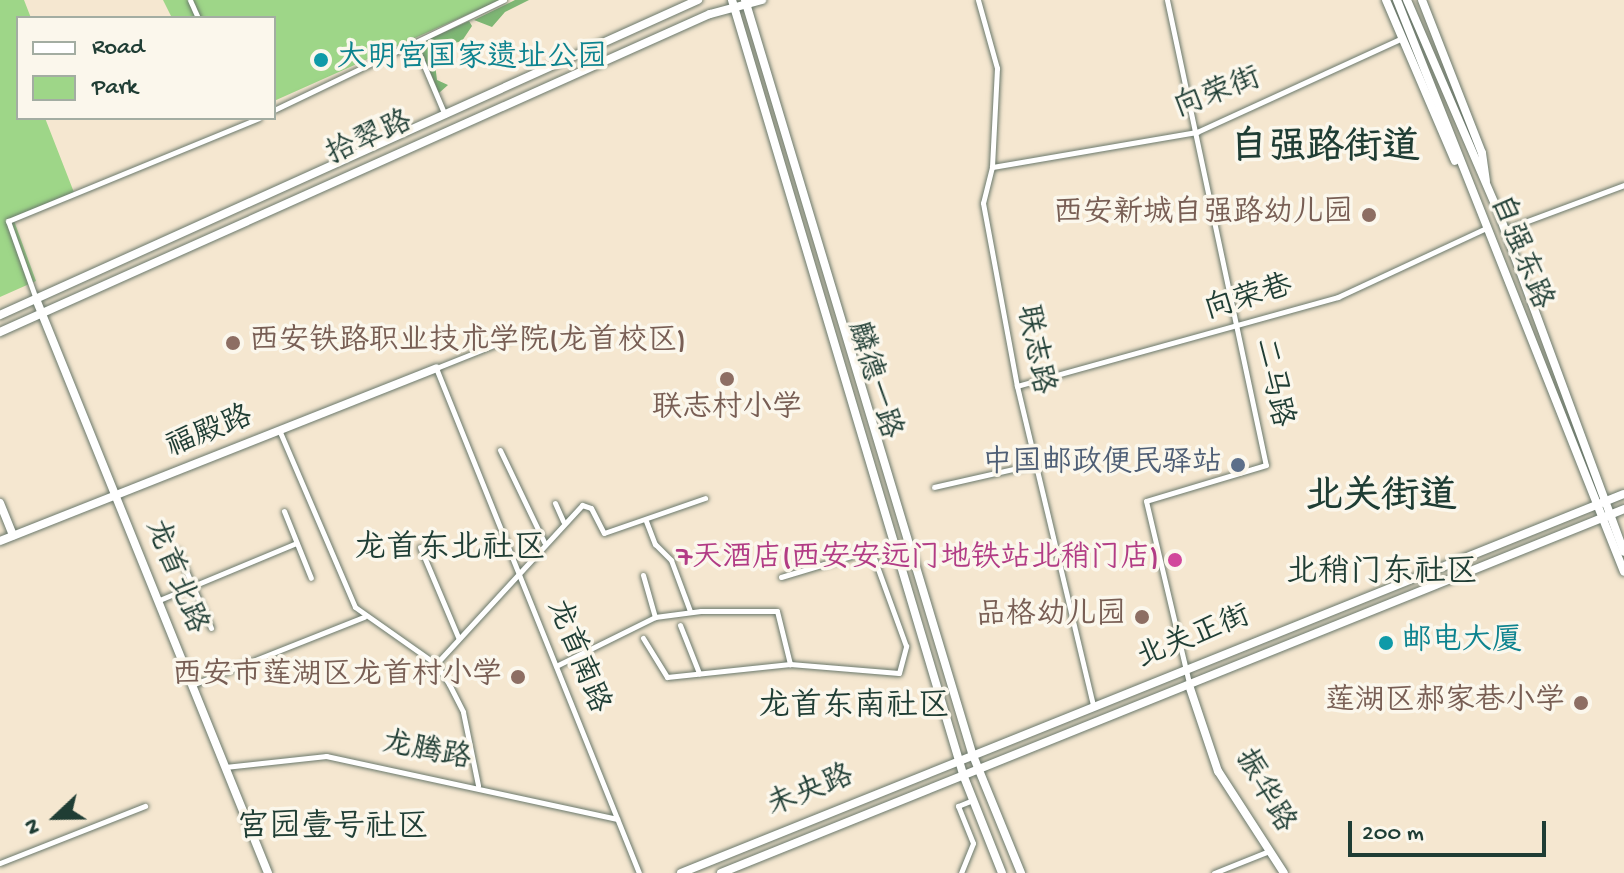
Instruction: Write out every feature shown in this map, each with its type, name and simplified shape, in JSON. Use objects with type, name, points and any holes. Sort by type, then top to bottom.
[{"type":"main road","name":"拾翠路","points":[[0,315],[698,0]]},
{"type":"main road","name":"拾翠路","points":[[0,332],[733,4],[762,0]]},
{"type":"main road","points":[[1386,0],[1466,184]]},
{"type":"main road","name":"自强东路","points":[[1397,0],[1466,184],[1593,503],[1606,518]]},
{"type":"main road","name":"自强东路","points":[[1407,0],[1505,229],[1608,501],[1606,518]]},
{"type":"main road","points":[[1422,0],[1482,153],[1487,185]]},
{"type":"main road","name":"麟德一路","points":[[746,3],[972,753],[1021,873]]},
{"type":"main road","name":"麟德一路","points":[[733,4],[964,777],[1002,873]]},
{"type":"main road","name":"龙首北路","points":[[36,299],[268,873]]},
{"type":"main road","name":"福殿路","points":[[0,541],[115,498],[436,368]]},
{"type":"main road","name":"北关正街","points":[[960,758],[1593,503],[1624,494]]},
{"type":"main road","points":[[0,503],[13,536]]},
{"type":"main road","name":"北关正街","points":[[964,777],[1190,688],[1624,509]]},
{"type":"main road","points":[[1606,518],[1624,552]]},
{"type":"main road","points":[[1606,518],[1624,572]]},
{"type":"main road","name":"振华路","points":[[1190,688],[1218,771],[1284,873]]},
{"type":"main road","name":"未央路","points":[[681,873],[960,758]]},
{"type":"main road","name":"未央路","points":[[721,873],[964,777]]},
{"type":"street","points":[[276,109],[504,0]]},
{"type":"street","name":"联志路","points":[[978,0],[997,68],[992,167],[983,203],[1017,386],[1093,705]]},
{"type":"street","name":"二马路","points":[[1167,0],[1266,465],[1146,501],[1190,688]]},
{"type":"street","name":"向荣街","points":[[992,167],[1197,132],[1402,38]]},
{"type":"street","points":[[414,42],[445,116]]},
{"type":"street","points":[[241,120],[243,127]]},
{"type":"street","points":[[36,299],[8,221],[255,120]]},
{"type":"street","points":[[1505,229],[1624,185]]},
{"type":"street","name":"向荣巷","points":[[1017,386],[1237,328],[1338,297],[1484,229]]},
{"type":"street","points":[[436,368],[509,339]]},
{"type":"street","name":"龙首南路","points":[[436,368],[639,873]]},
{"type":"street","points":[[280,432],[346,588],[364,617],[436,664],[463,712],[478,785]]},
{"type":"street","points":[[500,450],[544,542]]},
{"type":"street","points":[[934,487],[1035,464]]},
{"type":"street","points":[[436,664],[563,521],[582,505],[591,508],[604,533],[705,498]]},
{"type":"street","points":[[555,503],[563,521]]},
{"type":"street","points":[[284,511],[311,578]]},
{"type":"street","points":[[646,520],[655,544],[671,560],[690,611]]},
{"type":"street","points":[[156,601],[296,543]]},
{"type":"street","points":[[420,547],[458,637]]},
{"type":"street","points":[[177,550],[211,628]]},
{"type":"street","points":[[643,638],[665,676],[790,664],[899,673],[906,646],[871,550],[781,577]]},
{"type":"street","points":[[643,575],[655,617]]},
{"type":"street","points":[[556,666],[655,617],[690,611],[777,611],[790,664]]},
{"type":"street","points":[[192,685],[364,617]]},
{"type":"street","points":[[680,625],[699,673]]},
{"type":"street","name":"龙腾路","points":[[224,767],[326,756],[478,785],[617,819]]},
{"type":"street","points":[[961,873],[973,843],[958,806],[973,800]]},
{"type":"street","points":[[0,863],[145,806]]},
{"type":"street","points":[[1214,873],[1269,851]]},
{"type":"green space","points":[[0,0],[24,0],[30,16],[16,16],[16,120],[46,120],[75,195],[13,218],[36,281],[0,297]]},
{"type":"green space","name":"大明宫国家遗址公园","points":[[163,0],[500,0],[276,100],[276,16],[171,16]]},
{"type":"green space","points":[[515,0],[529,0],[505,12],[492,27],[474,20]]},
{"type":"green space","points":[[469,21],[472,26],[462,41],[433,49],[437,80],[448,85],[439,93],[418,44]]},
{"type":"place","name":"大明宫国家遗址公园","points":[[321,60]]},
{"type":"place","name":"西安新城自强路幼儿园","points":[[1369,215]]},
{"type":"place","name":"西安铁路职业技术学院(龙首校区)","points":[[233,343]]},
{"type":"place","name":"联志村小学","points":[[727,379]]},
{"type":"place","name":"中国邮政便民驿站","points":[[1238,465]]},
{"type":"place","name":"7天酒店(西安安远门地铁站北稍门店)","points":[[1175,560]]},
{"type":"place","name":"品格幼儿园","points":[[1142,617]]},
{"type":"place","name":"邮电大厦","points":[[1386,643]]},
{"type":"place","name":"西安市莲湖区龙首村小学","points":[[518,677]]},
{"type":"place","name":"莲湖区郝家巷小学","points":[[1581,703]]},
{"type":"district","name":"自强路街道","points":[[1325,151]]},
{"type":"district","name":"北关街道","points":[[1381,500]]},
{"type":"district","name":"龙首东北社区","points":[[450,550]]},
{"type":"district","name":"北稍门东社区","points":[[1382,574]]},
{"type":"district","name":"龙首东南社区","points":[[854,708]]},
{"type":"district","name":"宫园壹号社区","points":[[333,829]]}]
